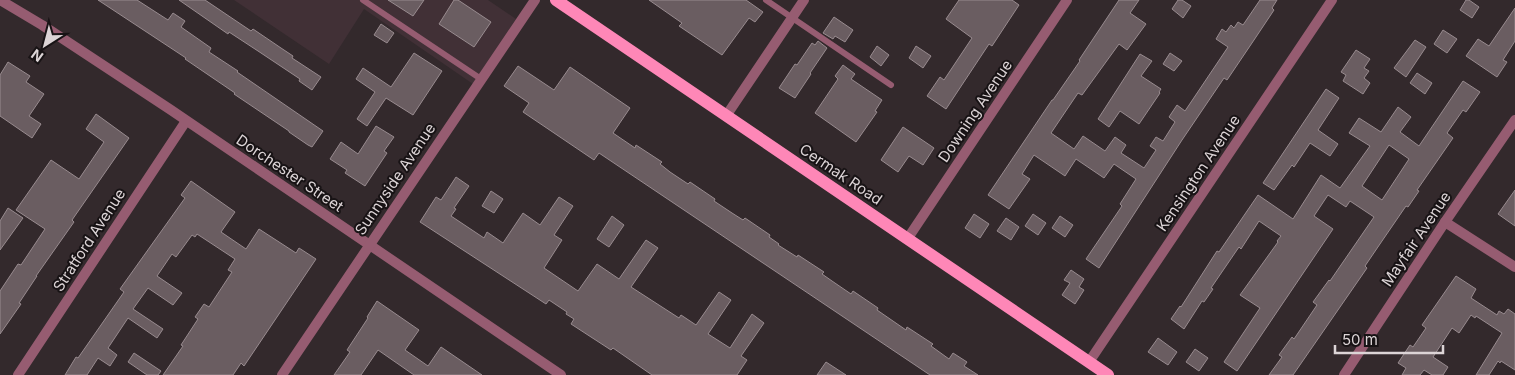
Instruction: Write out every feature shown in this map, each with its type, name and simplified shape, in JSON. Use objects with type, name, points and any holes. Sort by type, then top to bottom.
[{"type":"main road","name":"Cermak Road","points":[[556,0],[1108,375]]},
{"type":"street","name":"Sunnyside Avenue","points":[[282,375],[535,0]]},
{"type":"street","points":[[726,116],[804,0]]},
{"type":"street","name":"Downing Avenue","points":[[908,238],[1067,0]]},
{"type":"street","name":"Kensington Avenue","points":[[1089,362],[1332,0]]},
{"type":"street","name":"Dorchester Street","points":[[1,1],[42,25],[369,245],[546,371],[561,375]]},
{"type":"street","name":"Mayfair Avenue","points":[[1345,375],[1445,222],[1515,120]]},
{"type":"street","name":"Stratford Avenue","points":[[18,375],[186,121]]},
{"type":"street","points":[[1445,222],[1515,267]]},
{"type":"lane","points":[[363,0],[481,79]]},
{"type":"lane","points":[[766,0],[891,85]]},
{"type":"shaded area","points":[[234,0],[488,0],[516,19],[473,84],[364,9],[329,64]]},
{"type":"building","points":[[98,0],[137,0],[168,20],[173,13],[185,21],[181,27],[211,48],[209,52],[323,131],[312,147],[308,145],[186,58]]},
{"type":"building","points":[[179,0],[205,0],[251,31],[253,29],[321,77],[312,90],[299,81],[300,79],[229,32],[228,34]]},
{"type":"building","points":[[388,0],[424,0],[413,16]]},
{"type":"building","points":[[454,0],[458,0],[491,22],[474,47],[439,24]]},
{"type":"building","points":[[649,0],[746,0],[763,12],[755,22],[749,18],[722,55],[679,26],[682,23]]},
{"type":"building","points":[[959,0],[1012,0],[1019,5],[992,46],[989,44],[946,109],[927,96],[940,77],[944,80],[972,38],[946,19]]},
{"type":"building","points":[[1119,0],[1139,0],[1130,13],[1146,24],[1127,50],[1119,44],[1082,95],[1078,93],[1051,133],[1074,149],[1083,136],[1105,151],[1115,137],[1126,145],[1121,153],[1144,168],[1156,150],[1150,146],[1156,137],[1163,141],[1175,122],[1169,117],[1177,105],[1185,111],[1228,47],[1216,39],[1222,29],[1226,32],[1231,25],[1234,28],[1238,22],[1243,25],[1260,0],[1277,0],[1272,8],[1274,10],[1227,80],[1224,78],[1099,268],[1086,259],[1122,206],[1120,204],[1136,179],[1114,164],[1104,178],[1076,159],[1065,176],[1034,155],[1022,174],[1030,179],[1009,209],[988,195],[1080,61]]},
{"type":"building","points":[[1178,0],[1182,0],[1191,6],[1183,18],[1172,9]]},
{"type":"building","points":[[1466,0],[1479,7],[1472,18],[1460,10]]},
{"type":"building","points":[[1515,8],[1515,41],[1503,60],[1507,62],[1497,77],[1466,56],[1478,39],[1489,46]]},
{"type":"building","points":[[834,17],[853,30],[845,42],[835,36],[833,39],[823,33]]},
{"type":"building","points":[[381,24],[394,33],[387,43],[374,35]]},
{"type":"building","points":[[1443,30],[1457,39],[1447,53],[1434,44]]},
{"type":"building","points":[[1415,40],[1426,47],[1406,77],[1394,68]]},
{"type":"building","points":[[818,41],[827,48],[795,98],[779,88],[812,43],[815,45]]},
{"type":"building","points":[[877,46],[889,55],[881,66],[870,57]]},
{"type":"building","points":[[916,46],[931,56],[923,68],[909,58]]},
{"type":"building","points":[[1356,50],[1370,59],[1364,68],[1369,71],[1364,78],[1370,83],[1363,94],[1343,81],[1346,75],[1341,72]]},
{"type":"building","points":[[414,53],[442,71],[413,115],[386,98],[367,126],[357,119],[375,92],[356,79],[363,68],[391,87]]},
{"type":"building","points":[[1170,53],[1182,61],[1174,71],[1163,64]]},
{"type":"building","points":[[1140,54],[1152,61],[1141,76],[1161,89],[1160,93],[1139,124],[1120,111],[1109,127],[1098,119]]},
{"type":"building","points":[[8,62],[30,76],[26,82],[44,94],[29,116],[41,124],[32,138],[0,116],[0,75]]},
{"type":"building","points":[[843,65],[855,74],[851,79],[882,100],[875,111],[877,112],[856,142],[815,113],[838,79],[835,76]]},
{"type":"building","points":[[518,66],[554,90],[570,67],[630,108],[613,133],[635,148],[636,145],[662,162],[660,164],[670,172],[688,184],[690,182],[732,213],[743,220],[745,218],[770,235],[769,237],[778,245],[824,272],[822,274],[851,294],[853,291],[906,330],[907,327],[933,344],[931,346],[949,359],[953,353],[967,362],[964,366],[978,375],[930,375],[599,153],[594,160],[523,112],[529,103],[504,86]]},
{"type":"building","points":[[1417,73],[1432,83],[1425,94],[1410,83]]},
{"type":"building","points":[[1463,81],[1480,92],[1466,112],[1463,110],[1447,133],[1453,138],[1293,375],[1269,375],[1282,357],[1279,355],[1292,337],[1294,339],[1317,305],[1313,302],[1330,281],[1374,217],[1350,201],[1346,207],[1328,195],[1314,216],[1333,229],[1237,371],[1224,362],[1260,308],[1240,295],[1281,236],[1259,221],[1241,249],[1239,247],[1211,288],[1213,289],[1204,302],[1202,301],[1184,329],[1171,319],[1258,195],[1293,219],[1321,175],[1340,188],[1370,146],[1349,133],[1359,118],[1381,132],[1398,107],[1411,117],[1400,132],[1419,146]],"holes":[[[1389,145],[1409,159],[1382,200],[1362,186]]]},
{"type":"building","points":[[1326,89],[1339,98],[1318,130],[1338,144],[1330,156],[1310,143],[1294,167],[1292,165],[1274,190],[1263,183]]},
{"type":"building","points":[[96,114],[129,138],[72,220],[74,222],[36,276],[19,303],[21,304],[0,334],[0,291],[18,264],[21,265],[45,229],[16,210],[51,160],[79,179],[104,142],[86,129]]},
{"type":"building","points":[[376,126],[394,137],[384,151],[387,153],[365,186],[345,173],[347,170],[330,159],[341,142],[358,154]]},
{"type":"building","points":[[903,127],[934,148],[923,165],[909,156],[898,172],[881,160]]},
{"type":"building","points":[[456,177],[469,186],[454,208],[456,209],[451,216],[484,238],[487,232],[503,243],[523,213],[540,225],[559,197],[573,206],[554,235],[562,240],[544,268],[578,291],[597,264],[619,279],[646,240],[658,248],[631,287],[679,318],[681,315],[696,325],[719,292],[731,300],[708,334],[730,348],[752,314],[764,323],[741,356],[747,360],[737,375],[652,375],[613,348],[611,350],[571,324],[574,319],[566,314],[567,312],[549,300],[546,304],[420,222],[436,197],[441,200]]},
{"type":"building","points":[[191,181],[235,212],[221,232],[246,249],[259,229],[296,253],[299,248],[316,259],[244,366],[241,363],[233,375],[163,375],[183,346],[181,345],[198,319],[195,317],[204,304],[209,307],[232,272],[228,270],[235,259],[197,234],[195,237],[192,235],[176,257],[172,254],[157,276],[182,293],[173,305],[148,288],[133,309],[163,329],[157,338],[128,318],[108,348],[117,355],[110,366],[98,358],[87,375],[65,375],[124,292],[120,289],[185,198],[181,195]]},
{"type":"building","points":[[1515,190],[1515,226],[1498,214]]},
{"type":"building","points":[[491,191],[503,199],[494,213],[482,206]]},
{"type":"building","points":[[8,208],[23,218],[0,250],[0,221]]},
{"type":"building","points":[[974,214],[989,224],[980,238],[965,228]]},
{"type":"building","points":[[1033,214],[1046,223],[1038,235],[1025,226]]},
{"type":"building","points":[[612,216],[624,225],[609,247],[597,239]]},
{"type":"building","points":[[1060,216],[1073,225],[1065,237],[1052,228]]},
{"type":"building","points":[[1006,218],[1019,227],[1011,240],[997,231]]},
{"type":"building","points":[[1071,270],[1084,279],[1079,287],[1084,290],[1075,304],[1062,295],[1070,283],[1064,280]]},
{"type":"building","points":[[1456,276],[1476,289],[1471,298],[1497,315],[1499,311],[1504,314],[1508,309],[1515,314],[1515,370],[1498,361],[1489,375],[1476,375],[1502,333],[1476,316],[1475,318],[1471,315],[1459,333],[1452,328],[1433,357],[1448,367],[1443,375],[1432,375],[1424,370],[1420,375],[1402,375],[1406,368],[1398,363],[1410,345],[1413,347],[1426,328],[1422,325]]},
{"type":"building","points":[[377,301],[419,330],[405,350],[428,366],[441,347],[482,375],[414,375],[378,350],[361,375],[334,375],[350,352],[347,350]]},
{"type":"building","points":[[1158,338],[1177,352],[1168,365],[1148,352]]},
{"type":"building","points":[[1195,349],[1208,358],[1199,371],[1186,362]]},
{"type":"building","points":[[134,353],[161,371],[158,375],[147,375],[128,362]]},
{"type":"building","points":[[826,362],[846,375],[817,375]]}]
